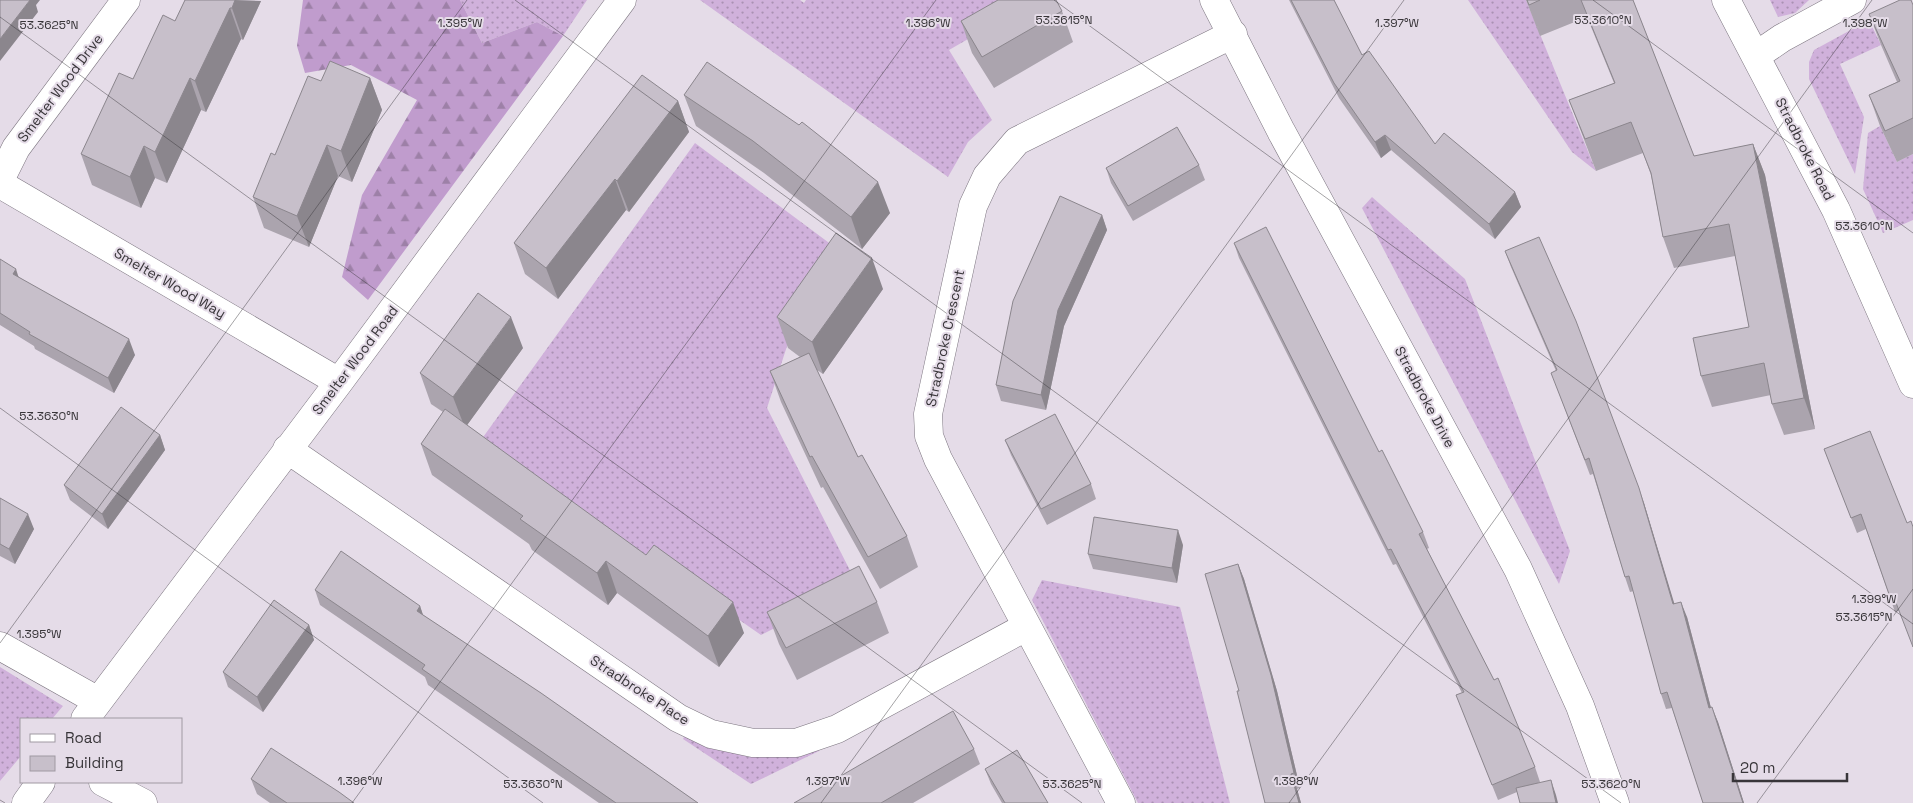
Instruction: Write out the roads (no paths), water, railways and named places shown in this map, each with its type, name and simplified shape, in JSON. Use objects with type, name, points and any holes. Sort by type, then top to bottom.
[{"type":"street","name":"Smelter Wood Drive","points":[[0,180],[16,148],[126,0]]},
{"type":"street","name":"Smelter Wood Road","points":[[92,710],[339,382],[622,0]]},
{"type":"street","name":"Stradbroke Drive","points":[[1214,0],[1281,131],[1518,569],[1580,706],[1614,803]]},
{"type":"street","name":"Stradbroke Road","points":[[1726,0],[1757,55],[1836,210],[1913,384]]},
{"type":"street","points":[[1757,55],[1782,38],[1846,1]]},
{"type":"street","name":"Stradbroke Crescent","points":[[1121,803],[938,459],[929,436],[928,414],[973,206],[986,176],[1017,141],[1233,34]]},
{"type":"street","name":"Smelter Wood Way","points":[[0,184],[339,382]]},
{"type":"street","name":"Stradbroke Place","points":[[288,449],[678,718],[711,734],[753,743],[796,742],[829,732],[1026,627]]},
{"type":"street","points":[[0,646],[92,710]]},
{"type":"street","points":[[26,803],[40,783]]},
{"type":"street","points":[[105,783],[143,803]]}]
